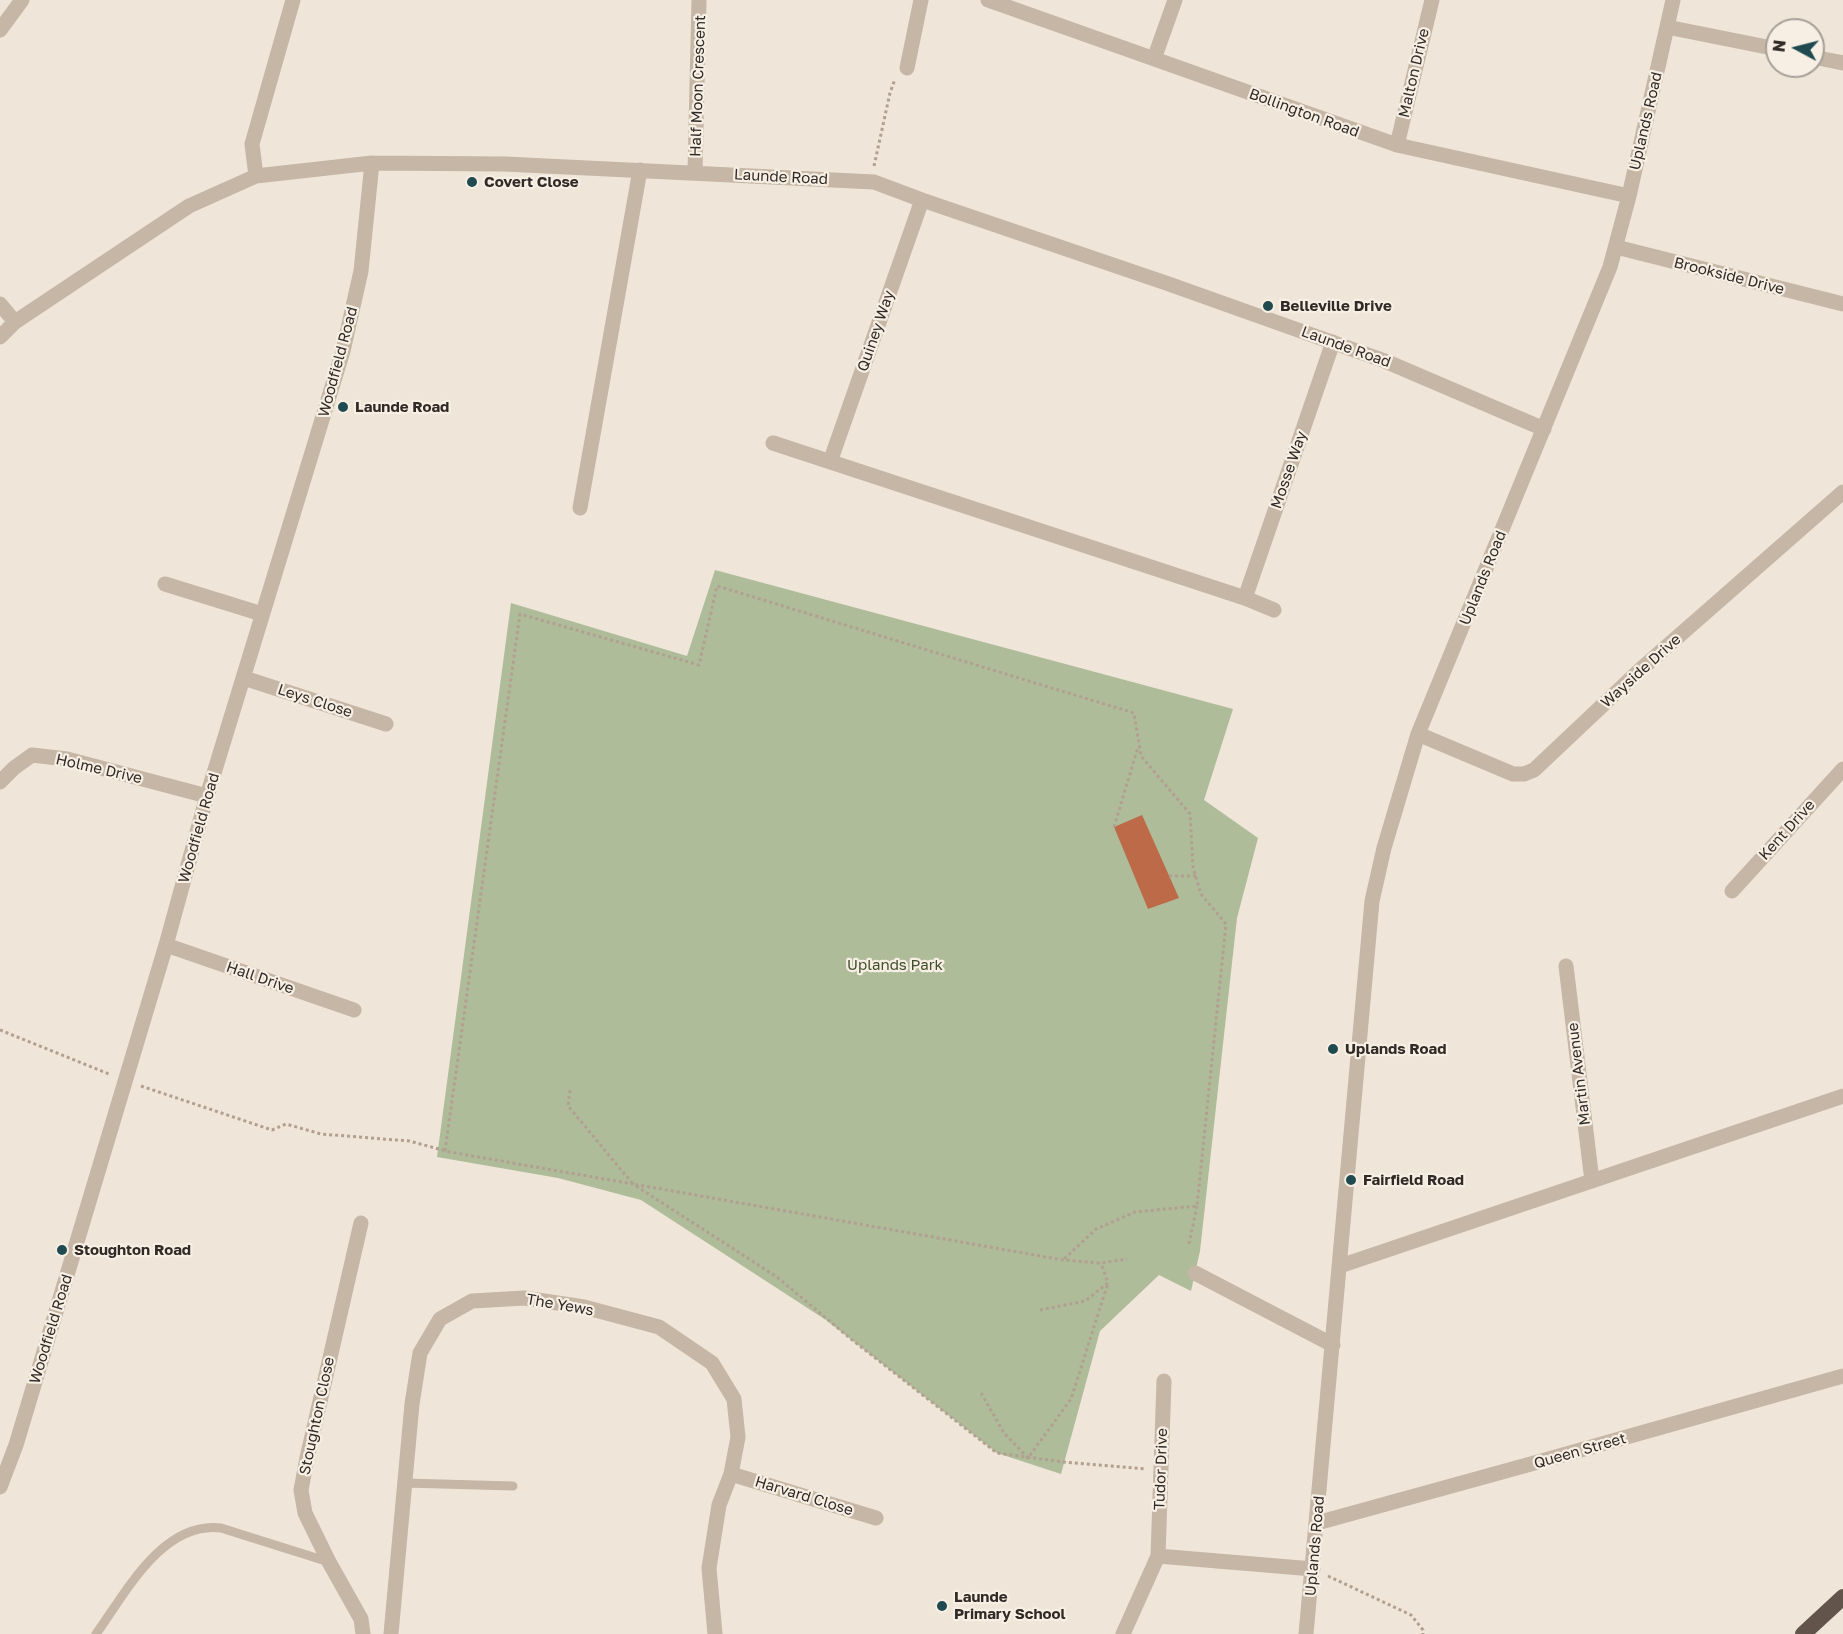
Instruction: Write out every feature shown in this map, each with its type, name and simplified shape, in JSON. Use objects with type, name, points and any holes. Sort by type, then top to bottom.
[{"type":"highway","points":[[1803,1634],[1843,1597]]},
{"type":"street","points":[[0,30],[22,0]]},
{"type":"street","points":[[256,176],[252,144],[293,0]]},
{"type":"street","name":"Half Moon Crescent","points":[[695,172],[699,0]]},
{"type":"street","points":[[907,68],[921,0]]},
{"type":"street","name":"Bollington Road","points":[[988,0],[1397,146],[1629,196]]},
{"type":"street","points":[[1154,59],[1175,0]]},
{"type":"street","name":"Malton Drive","points":[[1397,146],[1432,0]]},
{"type":"street","name":"Uplands Road","points":[[1306,1634],[1372,901],[1383,848],[1418,734],[1610,267],[1629,196],[1673,0]]},
{"type":"street","points":[[1667,27],[1765,47]]},
{"type":"street","points":[[1825,59],[1843,63]]},
{"type":"street","name":"Launde Road","points":[[0,337],[15,322],[189,206],[256,176],[372,163],[505,164],[874,182],[1385,361],[1544,429]]},
{"type":"street","name":"Woodfield Road","points":[[0,1487],[16,1445],[166,945],[207,796],[343,351],[361,271],[372,163]]},
{"type":"street","points":[[580,508],[640,170]]},
{"type":"street","name":"Quiney Way","points":[[830,462],[922,200]]},
{"type":"street","name":"Brookside Drive","points":[[1616,247],[1843,304]]},
{"type":"street","points":[[0,304],[15,322]]},
{"type":"street","name":"Mosse Way","points":[[1245,598],[1333,342]]},
{"type":"street","points":[[773,443],[1245,598],[1274,610]]},
{"type":"street","name":"Wayside Drive","points":[[1418,734],[1513,774],[1524,774],[1534,770],[1641,670],[1843,492]]},
{"type":"street","points":[[165,584],[262,614]]},
{"type":"street","name":"Leys Close","points":[[244,678],[386,724]]},
{"type":"street","name":"Holme Drive","points":[[0,782],[14,768],[32,756],[67,759],[207,796]]},
{"type":"street","name":"Kent Drive","points":[[1732,891],[1843,769]]},
{"type":"street","name":"Hall Drive","points":[[166,945],[354,1010]]},
{"type":"street","name":"Martin Avenue","points":[[1566,966],[1592,1181]]},
{"type":"street","points":[[1340,1266],[1843,1096]]},
{"type":"street","name":"Stoughton Close","points":[[360,1223],[301,1490],[305,1513],[361,1619],[363,1634]]},
{"type":"street","points":[[1195,1274],[1333,1345]]},
{"type":"street","name":"The Yews","points":[[391,1634],[412,1404],[420,1353],[440,1319],[472,1301],[524,1298],[584,1307],[659,1327],[712,1363],[734,1399],[738,1437],[731,1474],[719,1504],[709,1568],[715,1634]]},
{"type":"street","name":"Queen Street","points":[[1317,1523],[1843,1376]]},
{"type":"street","name":"Tudor Drive","points":[[1123,1634],[1158,1556],[1164,1381]]},
{"type":"street","name":"Harvard Close","points":[[731,1474],[876,1518]]},
{"type":"street","points":[[1158,1556],[1313,1569]]},
{"type":"lane","points":[[405,1483],[513,1486]]},
{"type":"lane","points":[[96,1634],[140,1569],[172,1542],[192,1531],[206,1527],[221,1528],[329,1562]]},
{"type":"path","points":[[874,182],[874,164],[890,93],[897,75],[907,68]]},
{"type":"path","points":[[445,1150],[520,614],[699,665],[717,586],[1134,713],[1141,756],[1190,814],[1193,867],[1201,894],[1226,924],[1197,1206],[1189,1244]]},
{"type":"path","points":[[1114,827],[1139,746]]},
{"type":"path","points":[[1169,876],[1196,876]]},
{"type":"path","points":[[0,1030],[125,1081],[272,1130],[286,1124],[321,1134],[409,1141],[445,1150],[1063,1260],[1101,1263],[1127,1259]]},
{"type":"path","points":[[570,1090],[568,1106],[633,1184],[777,1277],[851,1339],[997,1454],[1161,1470]]},
{"type":"path","points":[[1063,1260],[1096,1229],[1135,1212],[1197,1206]]},
{"type":"path","points":[[1028,1458],[1071,1399],[1108,1283],[1101,1263]]},
{"type":"path","points":[[1040,1310],[1085,1301],[1108,1283]]},
{"type":"path","points":[[981,1393],[1004,1433],[1028,1458]]},
{"type":"path","points":[[1313,1569],[1411,1615],[1423,1630],[1423,1634]]},
{"type":"green space","name":"Uplands Park","points":[[715,570],[1233,709],[1204,800],[1258,838],[1237,918],[1200,1251],[1191,1291],[1159,1275],[1100,1331],[1061,1474],[997,1453],[826,1320],[641,1200],[558,1178],[437,1157],[511,603],[687,656]]},
{"type":"building","points":[[1142,815],[1179,898],[1148,909],[1114,827]]},
{"type":"place","name":"Covert Close","points":[[472,182]]},
{"type":"place","name":"Belleville Drive","points":[[1268,306]]},
{"type":"place","name":"Launde Road","points":[[343,407]]},
{"type":"place","name":"Uplands Road","points":[[1333,1049]]},
{"type":"place","name":"Fairfield Road","points":[[1351,1180]]},
{"type":"place","name":"Stoughton Road","points":[[62,1250]]},
{"type":"place","name":"Launde Primary School","points":[[942,1606]]}]
